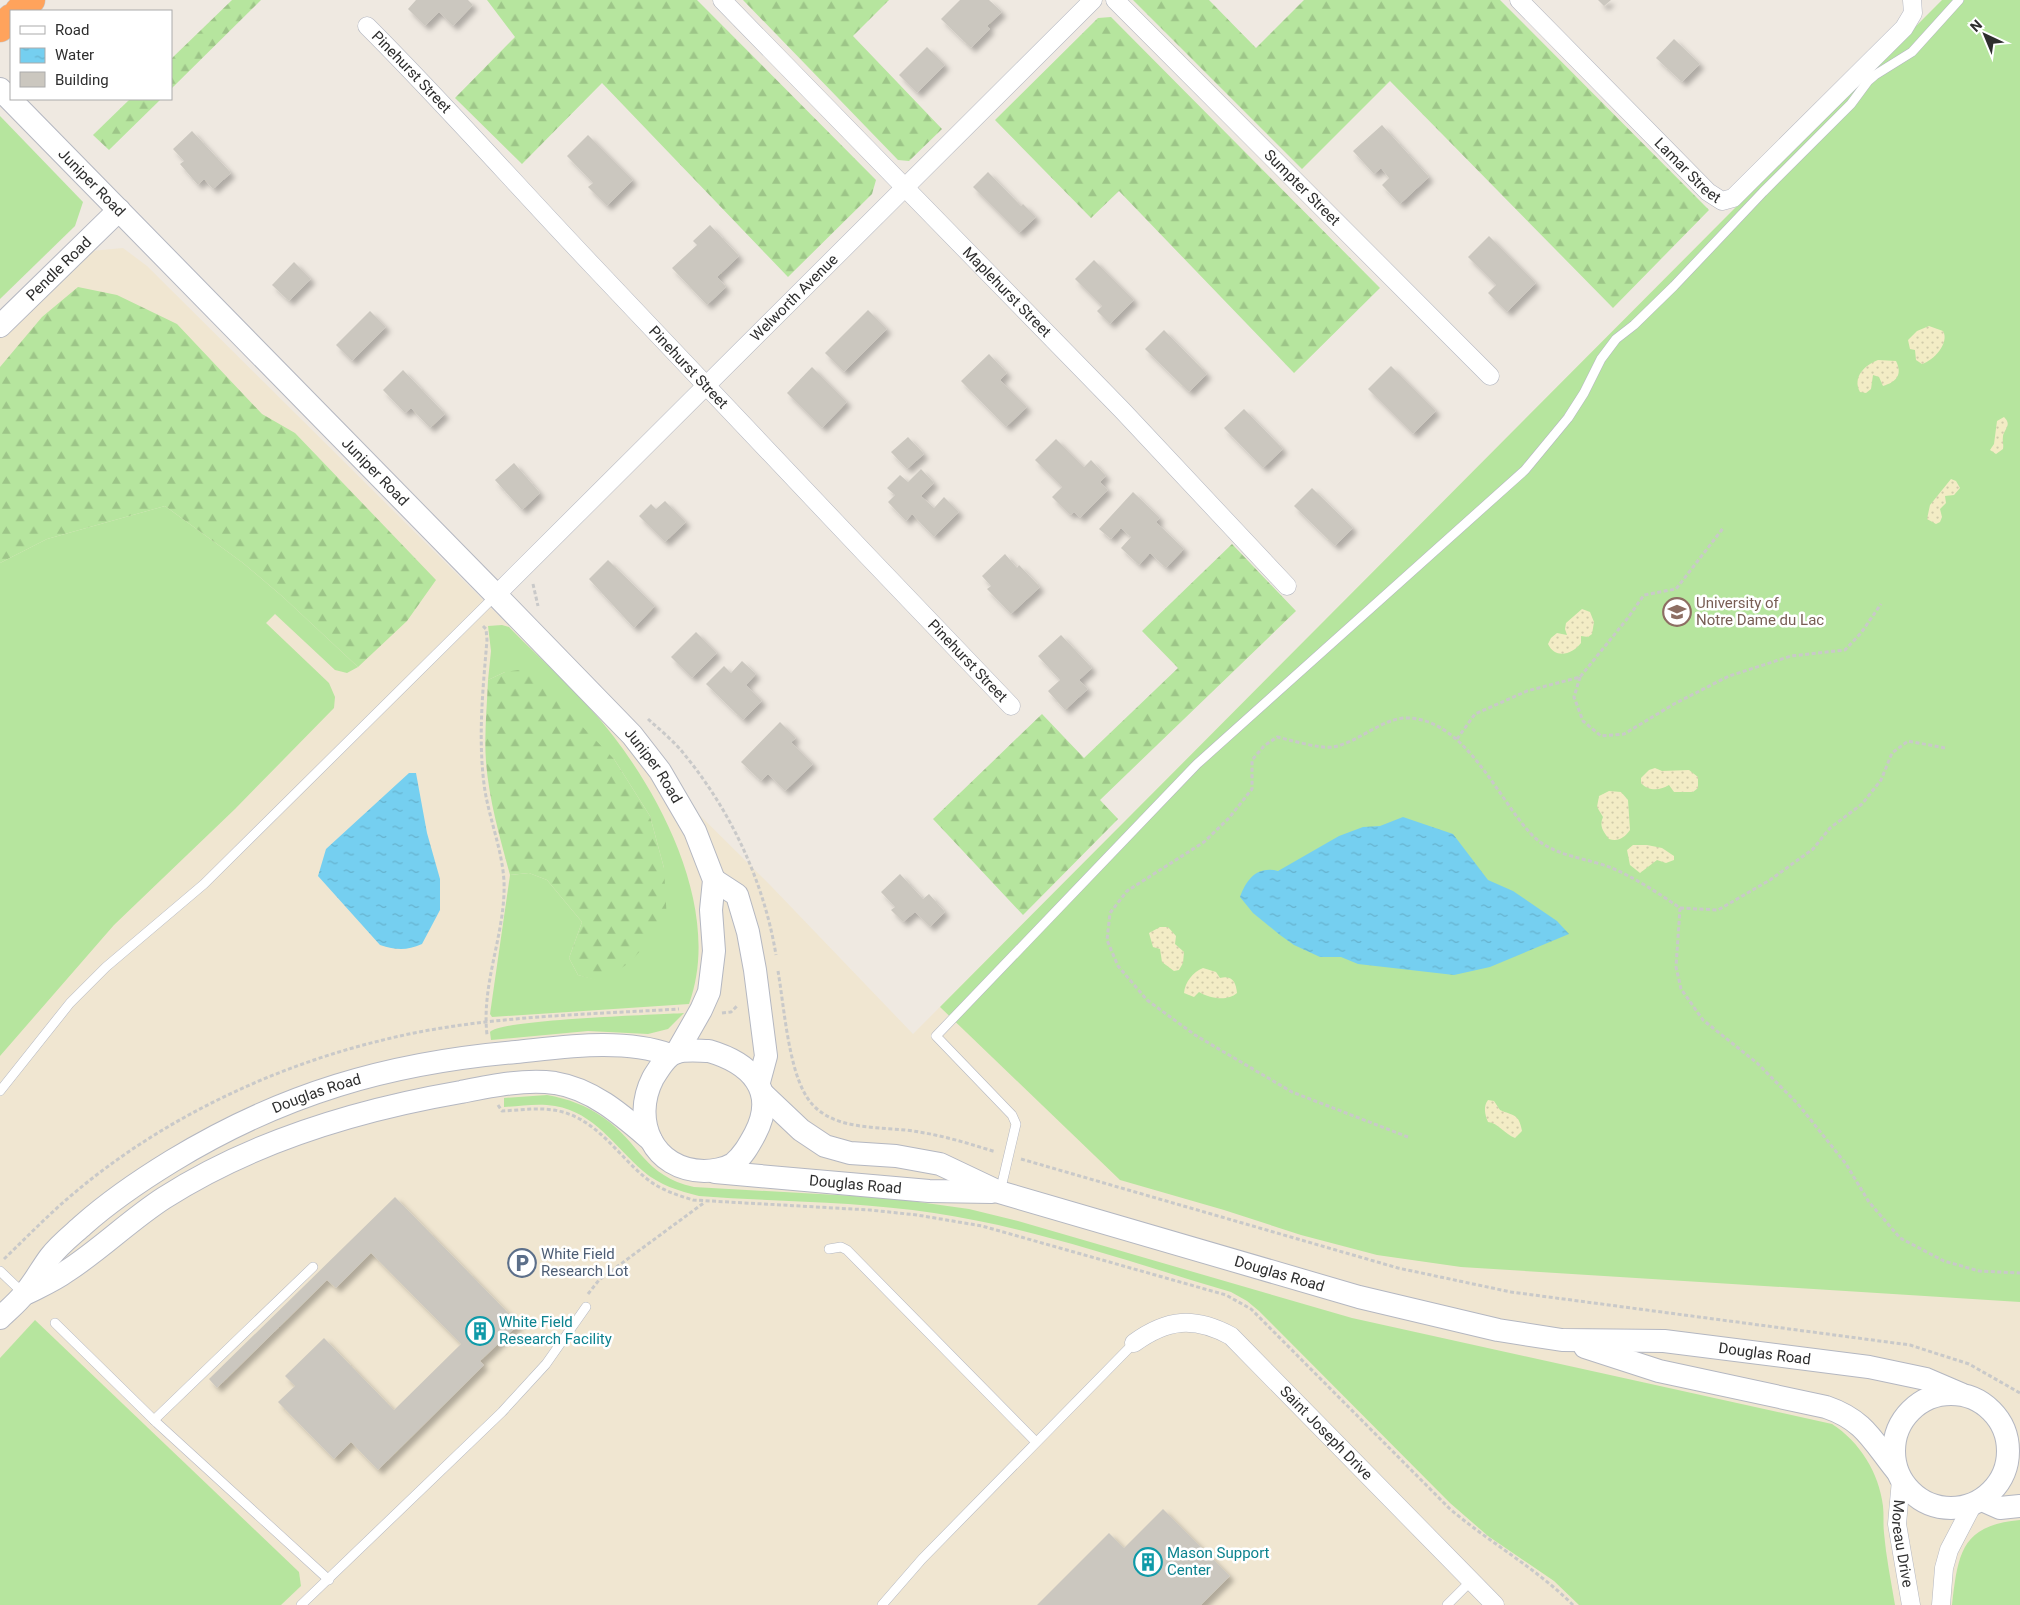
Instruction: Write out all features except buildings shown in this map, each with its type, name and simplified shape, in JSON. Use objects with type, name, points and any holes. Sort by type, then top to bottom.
[{"type":"highway","points":[[20,10],[32,0]]},
{"type":"street","name":"Maplehurst Street","points":[[722,0],[1122,410],[1287,586]]},
{"type":"street","name":"Welworth Avenue","points":[[496,594],[1093,0]]},
{"type":"street","name":"Sumpter Street","points":[[1116,0],[1490,376]]},
{"type":"street","name":"Lamar Street","points":[[1518,0],[1708,192],[1722,201],[1733,198],[1904,28],[1913,13],[1912,0]]},
{"type":"street","name":"Pinehurst Street","points":[[368,26],[416,74],[706,386],[1011,706]]},
{"type":"street","name":"Juniper Road","points":[[0,89],[10,99]]},
{"type":"street","name":"Juniper Road","points":[[11,100],[496,594],[632,735],[660,771],[695,831],[714,880],[711,910],[714,951],[709,992],[701,1010],[673,1054]]},
{"type":"street","name":"Pendle Road","points":[[0,326],[119,210]]},
{"type":"street","points":[[714,880],[737,895],[748,932],[755,970],[766,1056],[759,1126],[747,1149],[732,1165],[711,1171],[693,1171],[676,1165],[662,1155],[650,1140],[645,1123],[644,1105],[652,1080],[673,1054],[709,1051],[730,1057],[762,1089]]},
{"type":"street","name":"Douglas Road","points":[[0,1318],[24,1294],[51,1255],[85,1224],[137,1183],[198,1146],[254,1117],[298,1098],[348,1081],[450,1058],[594,1046],[654,1049],[673,1054]]},
{"type":"street","name":"Douglas Road","points":[[24,1294],[67,1272],[164,1198],[210,1173],[319,1125],[365,1112],[480,1088],[532,1081],[556,1083],[580,1090],[605,1102],[650,1140]]},
{"type":"street","name":"Douglas Road","points":[[762,1089],[802,1130],[825,1146],[850,1153],[896,1156],[940,1164],[1000,1192],[1359,1296],[1498,1330],[1562,1340],[1664,1341],[1869,1367],[1926,1379],[1961,1394]]},
{"type":"street","name":"Douglas Road","points":[[711,1171],[929,1191],[1000,1192]]},
{"type":"street","name":"Saint Joseph Drive","points":[[1134,1343],[1150,1332],[1166,1325],[1181,1322],[1207,1325],[1230,1336],[1495,1605]]},
{"type":"street","name":"Douglas Road","points":[[1562,1340],[1659,1371],[1826,1407],[1847,1414],[1862,1427],[1898,1475]]},
{"type":"street","points":[[1941,1605],[1944,1568],[1949,1550],[1978,1502],[1995,1488],[2004,1474],[2008,1457],[2007,1440],[2011,1428],[1977,1400],[1961,1394],[1941,1394],[1922,1401],[1907,1414],[1897,1431],[1893,1450],[1898,1475],[1918,1498],[1940,1508],[1957,1509],[1978,1502],[2000,1508],[2020,1506]]},
{"type":"street","name":"Moreau Drive","points":[[1898,1475],[1897,1524],[1911,1605]]},
{"type":"lane","points":[[1000,1192],[1008,1156],[1016,1133],[1016,1124],[1012,1115],[936,1036],[1197,764],[1525,470],[1568,418],[1584,393],[1600,359],[1616,339],[1634,325],[1674,286],[1850,104],[1875,74],[1912,52],[1959,0]]},
{"type":"lane","points":[[0,1091],[70,1003],[106,967],[204,884],[496,594]]},
{"type":"lane","points":[[829,1250],[841,1246],[847,1250],[1036,1442]]},
{"type":"lane","points":[[154,1420],[313,1267]]},
{"type":"lane","points":[[0,1271],[24,1294]]},
{"type":"lane","points":[[301,1605],[502,1412],[546,1364],[586,1306]]},
{"type":"lane","points":[[55,1323],[154,1420],[329,1580]]},
{"type":"lane","points":[[882,1605],[922,1559],[1134,1343]]},
{"type":"lane","points":[[1447,1605],[1471,1581]]},
{"type":"path","points":[[1724,527],[1676,589],[1644,595],[1580,677],[1574,697],[1583,722],[1601,736],[1624,734],[1674,704],[1729,676],[1791,656],[1845,650],[1861,633],[1881,604]]},
{"type":"path","points":[[474,617],[486,629],[481,757],[488,814],[504,880],[500,925],[485,1008],[488,1039]]},
{"type":"path","points":[[1457,739],[1475,714],[1527,691],[1580,677]]},
{"type":"path","points":[[1408,1137],[1292,1092],[1179,1024],[1147,1000],[1118,966],[1107,940],[1110,913],[1127,890],[1204,842],[1229,818],[1252,789],[1252,760],[1264,746],[1277,737],[1331,747],[1357,739],[1391,722],[1406,718],[1436,725],[1457,739],[1533,836],[1568,856],[1612,868],[1680,908],[1718,910],[1770,880],[1813,849],[1830,828],[1862,804],[1881,780],[1892,753],[1908,741],[1945,748]]},
{"type":"path","points":[[1680,908],[1676,967],[1680,989],[1703,1020],[1757,1063],[1798,1104],[1846,1164],[1869,1202],[1900,1238],[1944,1261],[1979,1270],[2020,1273]]},
{"type":"path","points":[[782,990],[796,1072],[806,1096],[830,1117],[850,1125],[924,1132],[1398,1268],[1511,1292],[1910,1345],[1969,1364],[2020,1393]]},
{"type":"path","points":[[714,1012],[731,1012],[744,998]]},
{"type":"path","points":[[506,1111],[542,1109],[572,1116],[599,1132],[648,1180],[678,1196],[706,1202],[870,1210],[917,1215],[982,1226],[1115,1263],[1240,1301],[1264,1322],[1450,1509],[1476,1530],[1534,1570],[1573,1605]]},
{"type":"path","points":[[586,1306],[588,1294],[599,1280],[706,1202]]},
{"type":"shaded area","name":"University of Notre Dame du Lac","points":[[1942,0],[2020,0],[2020,1605],[0,1605],[0,338],[91,251],[123,248],[147,266],[770,885],[913,1034]]},
{"type":"green space","points":[[232,0],[261,0],[172,88],[172,58]]},
{"type":"green space","points":[[487,0],[697,0],[876,180],[872,194],[788,277],[602,83],[522,164],[455,98],[515,37]]},
{"type":"green space","points":[[743,0],[889,0],[853,36],[942,129],[909,161],[898,160]]},
{"type":"green space","points":[[1133,0],[1209,0],[1256,48],[1304,0],[1500,0],[1709,210],[1613,308],[1390,81],[1302,169]]},
{"type":"green space","points":[[1942,0],[2020,0],[2020,1302],[1461,1267],[1377,1255],[1301,1235],[1224,1210],[1120,1180],[940,1007]]},
{"type":"green space","points":[[1111,17],[1380,288],[1294,373],[1119,191],[1091,218],[995,120],[1098,18]]},
{"type":"green space","points":[[129,100],[160,100],[109,150],[93,135]]},
{"type":"green space","points":[[0,116],[83,202],[75,226],[0,299]]},
{"type":"green space","points":[[78,287],[117,295],[177,324],[262,414],[295,433],[436,580],[407,621],[358,667],[283,597],[243,563],[165,506],[47,539],[0,563],[0,367],[42,317]]},
{"type":"green space","points":[[165,506],[243,563],[283,597],[358,667],[347,673],[335,670],[275,614],[266,623],[329,683],[335,697],[334,708],[235,809],[114,925],[0,1056],[0,563],[47,539]]},
{"type":"green space","points":[[1232,544],[1296,611],[1100,800],[1118,819],[1023,915],[933,819],[1042,714],[1084,758],[1178,668],[1142,631]]},
{"type":"green space","points":[[502,625],[509,627],[577,694],[602,722],[634,765],[653,795],[683,863],[693,899],[698,935],[697,970],[689,1004],[492,1017],[490,1014],[510,875],[529,873],[547,880],[582,922],[569,958],[578,975],[602,981],[664,868],[650,816],[614,759],[505,672],[488,680],[491,651],[488,626]]},
{"type":"green space","points":[[526,669],[614,759],[650,816],[664,868],[667,922],[630,962],[602,982],[578,975],[569,958],[582,922],[547,880],[529,873],[510,875],[492,805],[486,762],[485,731],[488,680],[505,672]]},
{"type":"green space","points":[[684,1013],[668,1029],[648,1034],[588,1031],[491,1040],[490,1032],[522,1024],[550,1021]]},
{"type":"green space","points":[[547,1095],[577,1103],[597,1113],[616,1128],[653,1167],[677,1182],[694,1187],[890,1198],[969,1209],[1018,1221],[1352,1318],[1832,1424],[1842,1431],[1859,1449],[1877,1482],[1883,1506],[1887,1560],[1895,1605],[1579,1605],[1554,1581],[1488,1536],[1450,1503],[1259,1311],[1247,1301],[1231,1292],[1047,1237],[934,1213],[875,1206],[699,1196],[684,1192],[662,1184],[649,1176],[593,1123],[582,1116],[569,1110],[549,1105],[504,1107],[504,1098]]},
{"type":"green space","points":[[35,1320],[299,1572],[301,1586],[281,1605],[0,1605],[0,1358]]},
{"type":"green space","points":[[2020,1520],[2020,1605],[1952,1605],[1957,1571],[1966,1545],[1985,1528],[2000,1523]]},
{"type":"sand","points":[[1929,326],[1943,331],[1945,336],[1939,351],[1922,364],[1916,360],[1915,350],[1910,349],[1908,340],[1917,331]]},
{"type":"sand","points":[[1878,360],[1896,361],[1899,370],[1897,377],[1892,382],[1883,386],[1879,377],[1873,375],[1871,389],[1866,393],[1860,392],[1858,381],[1861,372],[1864,368]]},
{"type":"sand","points":[[2004,417],[2008,424],[2003,436],[2003,449],[1996,454],[1990,450],[1994,444],[1997,421]]},
{"type":"sand","points":[[1951,479],[1956,481],[1960,488],[1954,495],[1945,496],[1946,503],[1940,509],[1942,517],[1940,522],[1936,524],[1927,519],[1930,505]]},
{"type":"sand","points":[[1582,609],[1590,612],[1594,622],[1592,634],[1588,637],[1581,636],[1581,643],[1568,653],[1555,652],[1548,644],[1551,638],[1557,633],[1567,635],[1566,623]]},
{"type":"sand","points":[[1655,768],[1662,771],[1689,770],[1698,777],[1698,788],[1693,792],[1674,792],[1669,785],[1659,789],[1651,789],[1644,786],[1641,783],[1641,778],[1649,770]]},
{"type":"sand","points":[[1609,791],[1621,792],[1628,800],[1630,830],[1618,840],[1609,839],[1605,833],[1602,828],[1603,817],[1597,807],[1599,796]]},
{"type":"sand","points":[[1633,845],[1662,848],[1674,856],[1674,860],[1666,863],[1657,860],[1640,873],[1630,865],[1627,850]]},
{"type":"sand","points":[[1160,927],[1168,927],[1176,936],[1175,944],[1184,952],[1183,963],[1179,970],[1174,971],[1162,962],[1160,949],[1153,947],[1149,933]]},
{"type":"sand","points":[[1203,968],[1216,972],[1220,978],[1231,979],[1235,983],[1237,993],[1223,998],[1208,996],[1199,992],[1194,997],[1184,993],[1190,978]]},
{"type":"sand","points":[[1488,1100],[1494,1101],[1500,1110],[1517,1118],[1522,1131],[1515,1138],[1495,1124],[1488,1122],[1485,1105]]},
{"type":"water","points":[[409,773],[416,773],[427,833],[440,879],[440,910],[422,944],[406,949],[396,949],[380,945],[318,876],[326,849]]},
{"type":"water","points":[[1403,817],[1453,834],[1488,880],[1513,891],[1557,921],[1569,934],[1490,967],[1454,975],[1358,964],[1341,957],[1320,957],[1294,945],[1280,935],[1253,913],[1240,897],[1246,884],[1259,872],[1265,870],[1278,871],[1339,836],[1363,827],[1380,826]]},
{"type":"place","name":"University of Notre Dame du Lac","points":[[1677,612]]},
{"type":"place","name":"White Field Research Lot","points":[[522,1263]]},
{"type":"place","name":"White Field Research Facility","points":[[480,1331]]},
{"type":"place","name":"Mason Support Center","points":[[1148,1562]]}]
